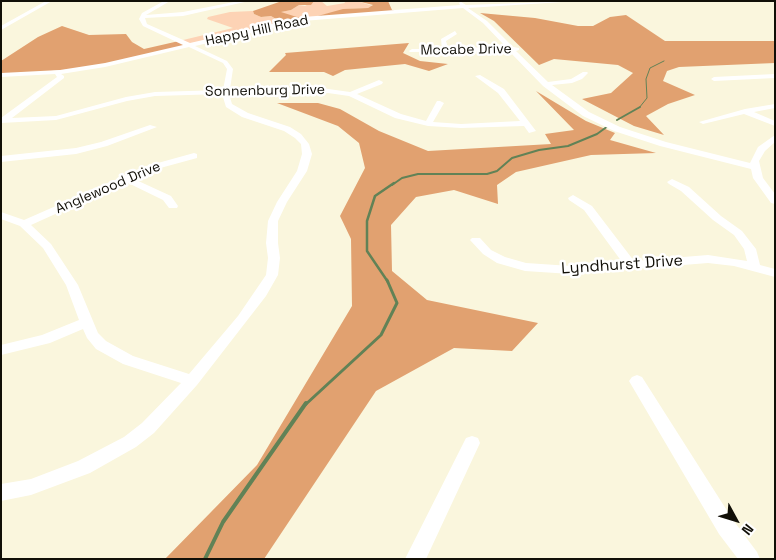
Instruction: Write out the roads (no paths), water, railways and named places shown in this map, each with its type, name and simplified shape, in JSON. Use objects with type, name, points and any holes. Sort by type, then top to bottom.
[{"type":"street","points":[[1,28],[50,1]]},
{"type":"street","points":[[142,17],[149,10],[168,1]]},
{"type":"street","points":[[142,17],[183,14],[248,1]]},
{"type":"street","name":"Happy Hill Road","points":[[1,75],[59,74],[189,46],[296,20],[464,4],[576,1]]},
{"type":"street","points":[[464,4],[515,49],[580,111],[617,128],[684,150],[755,164]]},
{"type":"street","points":[[1,493],[32,487],[58,478],[109,455],[148,428],[192,381],[242,320],[267,286],[274,268],[273,222],[282,202],[302,171],[307,154],[305,144],[298,136],[279,125],[240,113],[226,100],[224,91],[230,69],[228,64],[221,59],[148,27],[142,21],[142,17]]},
{"type":"street","points":[[446,51],[443,40],[455,33]]},
{"type":"street","name":"Mccabe Drive","points":[[412,51],[515,49]]},
{"type":"street","points":[[550,83],[577,80],[585,73]]},
{"type":"street","points":[[1,119],[9,118],[36,98],[62,77],[59,74]]},
{"type":"street","points":[[478,76],[501,91],[532,131]]},
{"type":"street","points":[[714,79],[775,76]]},
{"type":"street","points":[[351,94],[380,82]]},
{"type":"street","name":"Sonnenburg Drive","points":[[1,119],[36,120],[68,116],[146,95],[314,89],[351,94],[398,116],[428,124],[461,126],[526,123]]},
{"type":"street","points":[[428,124],[440,103]]},
{"type":"street","points":[[703,122],[745,111],[775,106]]},
{"type":"street","points":[[745,111],[775,124]]},
{"type":"street","points":[[1,159],[35,157],[76,150],[104,144],[153,127]]},
{"type":"street","points":[[775,138],[761,149],[755,164],[758,178],[775,201]]},
{"type":"street","name":"Anglewood Drive","points":[[24,224],[163,164],[194,156]]},
{"type":"street","points":[[126,179],[167,198],[173,206]]},
{"type":"street","points":[[672,182],[685,189],[717,218],[738,233],[750,248],[754,266]]},
{"type":"street","points":[[573,198],[588,208],[630,264]]},
{"type":"street","points":[[1,215],[24,224],[41,239],[64,270],[92,335],[112,352],[128,360],[192,381]]},
{"type":"street","name":"Lyndhurst Drive","points":[[476,240],[493,256],[525,267],[571,270],[630,264],[708,260],[754,266],[775,272]]},
{"type":"street","points":[[1,350],[45,339],[86,322]]},
{"type":"street","points":[[637,381],[726,527],[750,559]]},
{"type":"street","points":[[415,559],[472,443]]},
{"type":"waterway","points":[[640,107],[647,98],[646,79],[650,68],[664,61]]},
{"type":"waterway","points":[[617,120],[640,107]]},
{"type":"waterway","points":[[392,185],[402,178],[418,174],[487,174],[497,171],[512,158],[539,150],[568,146],[597,134],[608,126]]},
{"type":"waterway","points":[[388,281],[367,251],[367,221],[375,196],[394,183]]},
{"type":"waterway","points":[[305,405],[381,335],[397,303],[388,281]]},
{"type":"waterway","points":[[205,559],[223,522],[306,403]]}]
